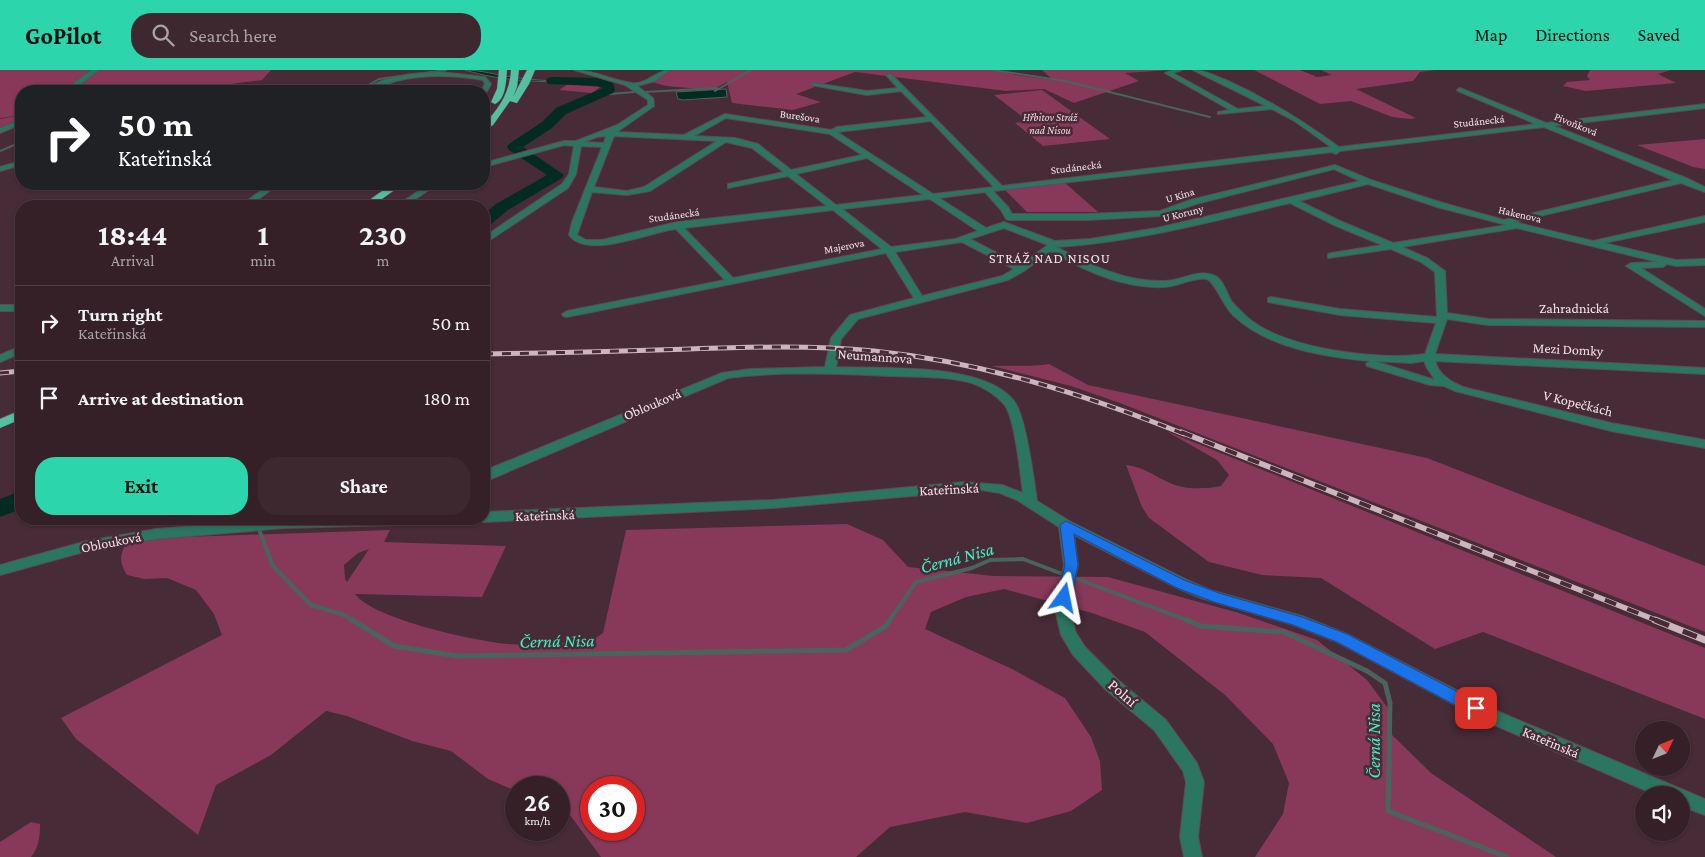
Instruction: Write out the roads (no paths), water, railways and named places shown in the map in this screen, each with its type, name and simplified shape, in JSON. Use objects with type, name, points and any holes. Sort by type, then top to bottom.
[{"type":"highway","points":[[490,109],[495,102],[503,81],[503,70]]},
{"type":"highway","points":[[493,120],[502,108],[514,83],[515,70]]},
{"type":"highway","points":[[490,123],[512,105],[532,71]]},
{"type":"highway","points":[[377,200],[395,190]]},
{"type":"highway","points":[[387,200],[398,190]]},
{"type":"highway","points":[[0,414],[15,407]]},
{"type":"highway","points":[[0,424],[15,417]]},
{"type":"street","points":[[75,85],[96,70]]},
{"type":"street","points":[[380,85],[397,78],[452,70],[485,79],[488,85]]},
{"type":"street","points":[[490,238],[564,186],[572,178],[577,145],[580,141],[620,126],[651,106],[651,99],[646,92],[577,70]]},
{"type":"street","points":[[631,86],[653,80],[668,70]]},
{"type":"street","points":[[1178,70],[1168,73],[1237,111]]},
{"type":"street","points":[[1196,70],[1240,90],[1295,119],[1336,148],[1335,167]]},
{"type":"street","points":[[889,75],[999,188]]},
{"type":"street","points":[[814,85],[867,92],[902,89]]},
{"type":"street","name":"Pivoňková","points":[[1460,90],[1548,124],[1705,190]]},
{"type":"street","name":"Studánecká","points":[[620,126],[611,134],[574,228],[573,235],[579,240],[588,243],[602,243],[648,230],[832,206],[1705,106]]},
{"type":"street","points":[[1220,113],[1273,107]]},
{"type":"street","name":"Burešova","points":[[685,138],[725,116],[832,132],[986,232]]},
{"type":"street","points":[[832,132],[837,129],[932,119]]},
{"type":"street","points":[[0,131],[15,125]]},
{"type":"street","points":[[596,135],[611,134],[724,140],[754,146],[889,250],[920,300]]},
{"type":"street","points":[[589,189],[627,194],[647,189],[724,140]]},
{"type":"street","points":[[490,163],[539,148],[564,143],[607,145]]},
{"type":"street","points":[[731,186],[868,156]]},
{"type":"street","points":[[0,169],[15,165]]},
{"type":"street","name":"Hakenova","points":[[1335,167],[1368,182],[1440,206],[1676,263],[1705,262]]},
{"type":"street","name":"U Kina","points":[[1009,217],[1086,217],[1161,213],[1194,202],[1335,167]]},
{"type":"street","points":[[1503,222],[1683,180]]},
{"type":"street","name":"U Koruny","points":[[1004,225],[1053,245],[1108,240],[1368,182]]},
{"type":"street","points":[[986,189],[1005,209],[1009,217],[1004,225]]},
{"type":"street","points":[[252,200],[267,190]]},
{"type":"street","points":[[409,200],[425,190]]},
{"type":"street","points":[[1289,199],[1336,223],[1424,260],[1440,271],[1442,317],[1429,357],[1429,364],[1445,383]]},
{"type":"street","points":[[1161,213],[1173,226]]},
{"type":"street","points":[[1592,243],[1705,219]]},
{"type":"street","name":"Majerova","points":[[567,314],[889,250],[963,239],[1004,225]]},
{"type":"street","points":[[678,226],[731,281]]},
{"type":"street","points":[[1331,256],[1520,226]]},
{"type":"street","points":[[963,239],[1021,269]]},
{"type":"street","name":"Neumannova","points":[[1031,502],[1020,430],[1010,404],[993,389],[976,381],[946,375],[830,370],[836,338],[851,320],[860,314],[1005,278],[1021,269],[1053,245]]},
{"type":"street","name":"V Kopečkách","points":[[1053,245],[1076,262],[1138,282],[1168,284],[1197,276],[1211,278],[1218,283],[1227,302],[1248,323],[1269,335],[1345,355],[1434,383],[1445,383],[1611,427],[1705,444]]},
{"type":"street","points":[[1705,270],[1676,263],[1631,266],[1705,313]]},
{"type":"street","name":"Zahradnická","points":[[1271,300],[1340,312],[1442,317],[1488,322],[1705,324]]},
{"type":"street","points":[[0,308],[15,308]]},
{"type":"street","points":[[0,359],[15,352]]},
{"type":"street","name":"V Kopečkách","points":[[1345,355],[1406,361],[1429,357]]},
{"type":"street","name":"Mezi Domky","points":[[1429,357],[1705,371]]},
{"type":"street","name":"Oblouková","points":[[490,473],[726,375],[750,372],[830,370]]},
{"type":"street","name":"Kateřinská","points":[[490,517],[773,504],[964,486],[1002,490],[1031,502],[1066,525],[1182,584],[1206,594],[1297,620],[1342,638],[1491,716],[1655,786]]},
{"type":"street","name":"Oblouková","points":[[0,570],[87,546],[156,534],[256,525]]},
{"type":"street","name":"Polní","points":[[1066,525],[1071,565],[1062,609],[1069,635],[1079,651],[1112,685],[1160,725],[1191,768],[1195,782],[1189,837],[1193,857]]},
{"type":"street","points":[[1690,801],[1705,807]]},
{"type":"waterway","points":[[417,74],[446,70]]},
{"type":"waterway","points":[[715,91],[751,70]]},
{"type":"waterway","points":[[993,70],[1065,81],[1210,117]]},
{"type":"waterway","points":[[368,85],[379,79],[400,76]]},
{"type":"waterway","points":[[490,217],[502,207],[557,175],[514,147],[547,125],[561,111],[609,90],[609,86],[598,82],[552,81]]},
{"type":"waterway","points":[[645,92],[717,88]]},
{"type":"waterway","points":[[597,95],[634,92]]},
{"type":"waterway","points":[[0,151],[15,145]]},
{"type":"waterway","points":[[0,509],[15,502]]},
{"type":"waterway","name":"Černá Nisa","points":[[257,525],[273,566],[311,605],[344,615],[354,621]]},
{"type":"waterway","name":"Černá Nisa","points":[[889,621],[916,582],[972,568],[990,560],[1023,559],[1065,575]]},
{"type":"waterway","name":"Černá Nisa","points":[[1072,577],[1189,621]]},
{"type":"waterway","name":"Černá Nisa","points":[[352,620],[394,646],[457,656],[846,650],[886,626],[890,620]]},
{"type":"waterway","name":"Černá Nisa","points":[[1186,620],[1201,626],[1284,632],[1367,671],[1385,683],[1390,703],[1388,811],[1507,857]]},
{"type":"railway","points":[[490,354],[758,347],[805,347],[874,351],[954,363],[1032,382],[1109,406],[1184,434]]},
{"type":"railway","points":[[0,373],[15,372]]},
{"type":"railway","points":[[1181,432],[1658,621]]},
{"type":"railway","points":[[1655,620],[1705,640]]},
{"type":"district","name":"STRÁŽ NAD NISOU","points":[[1050,258]]},
{"type":"park label","name":"Hřbitov Stráž nad Nisou","points":[[1050,123]]}]
